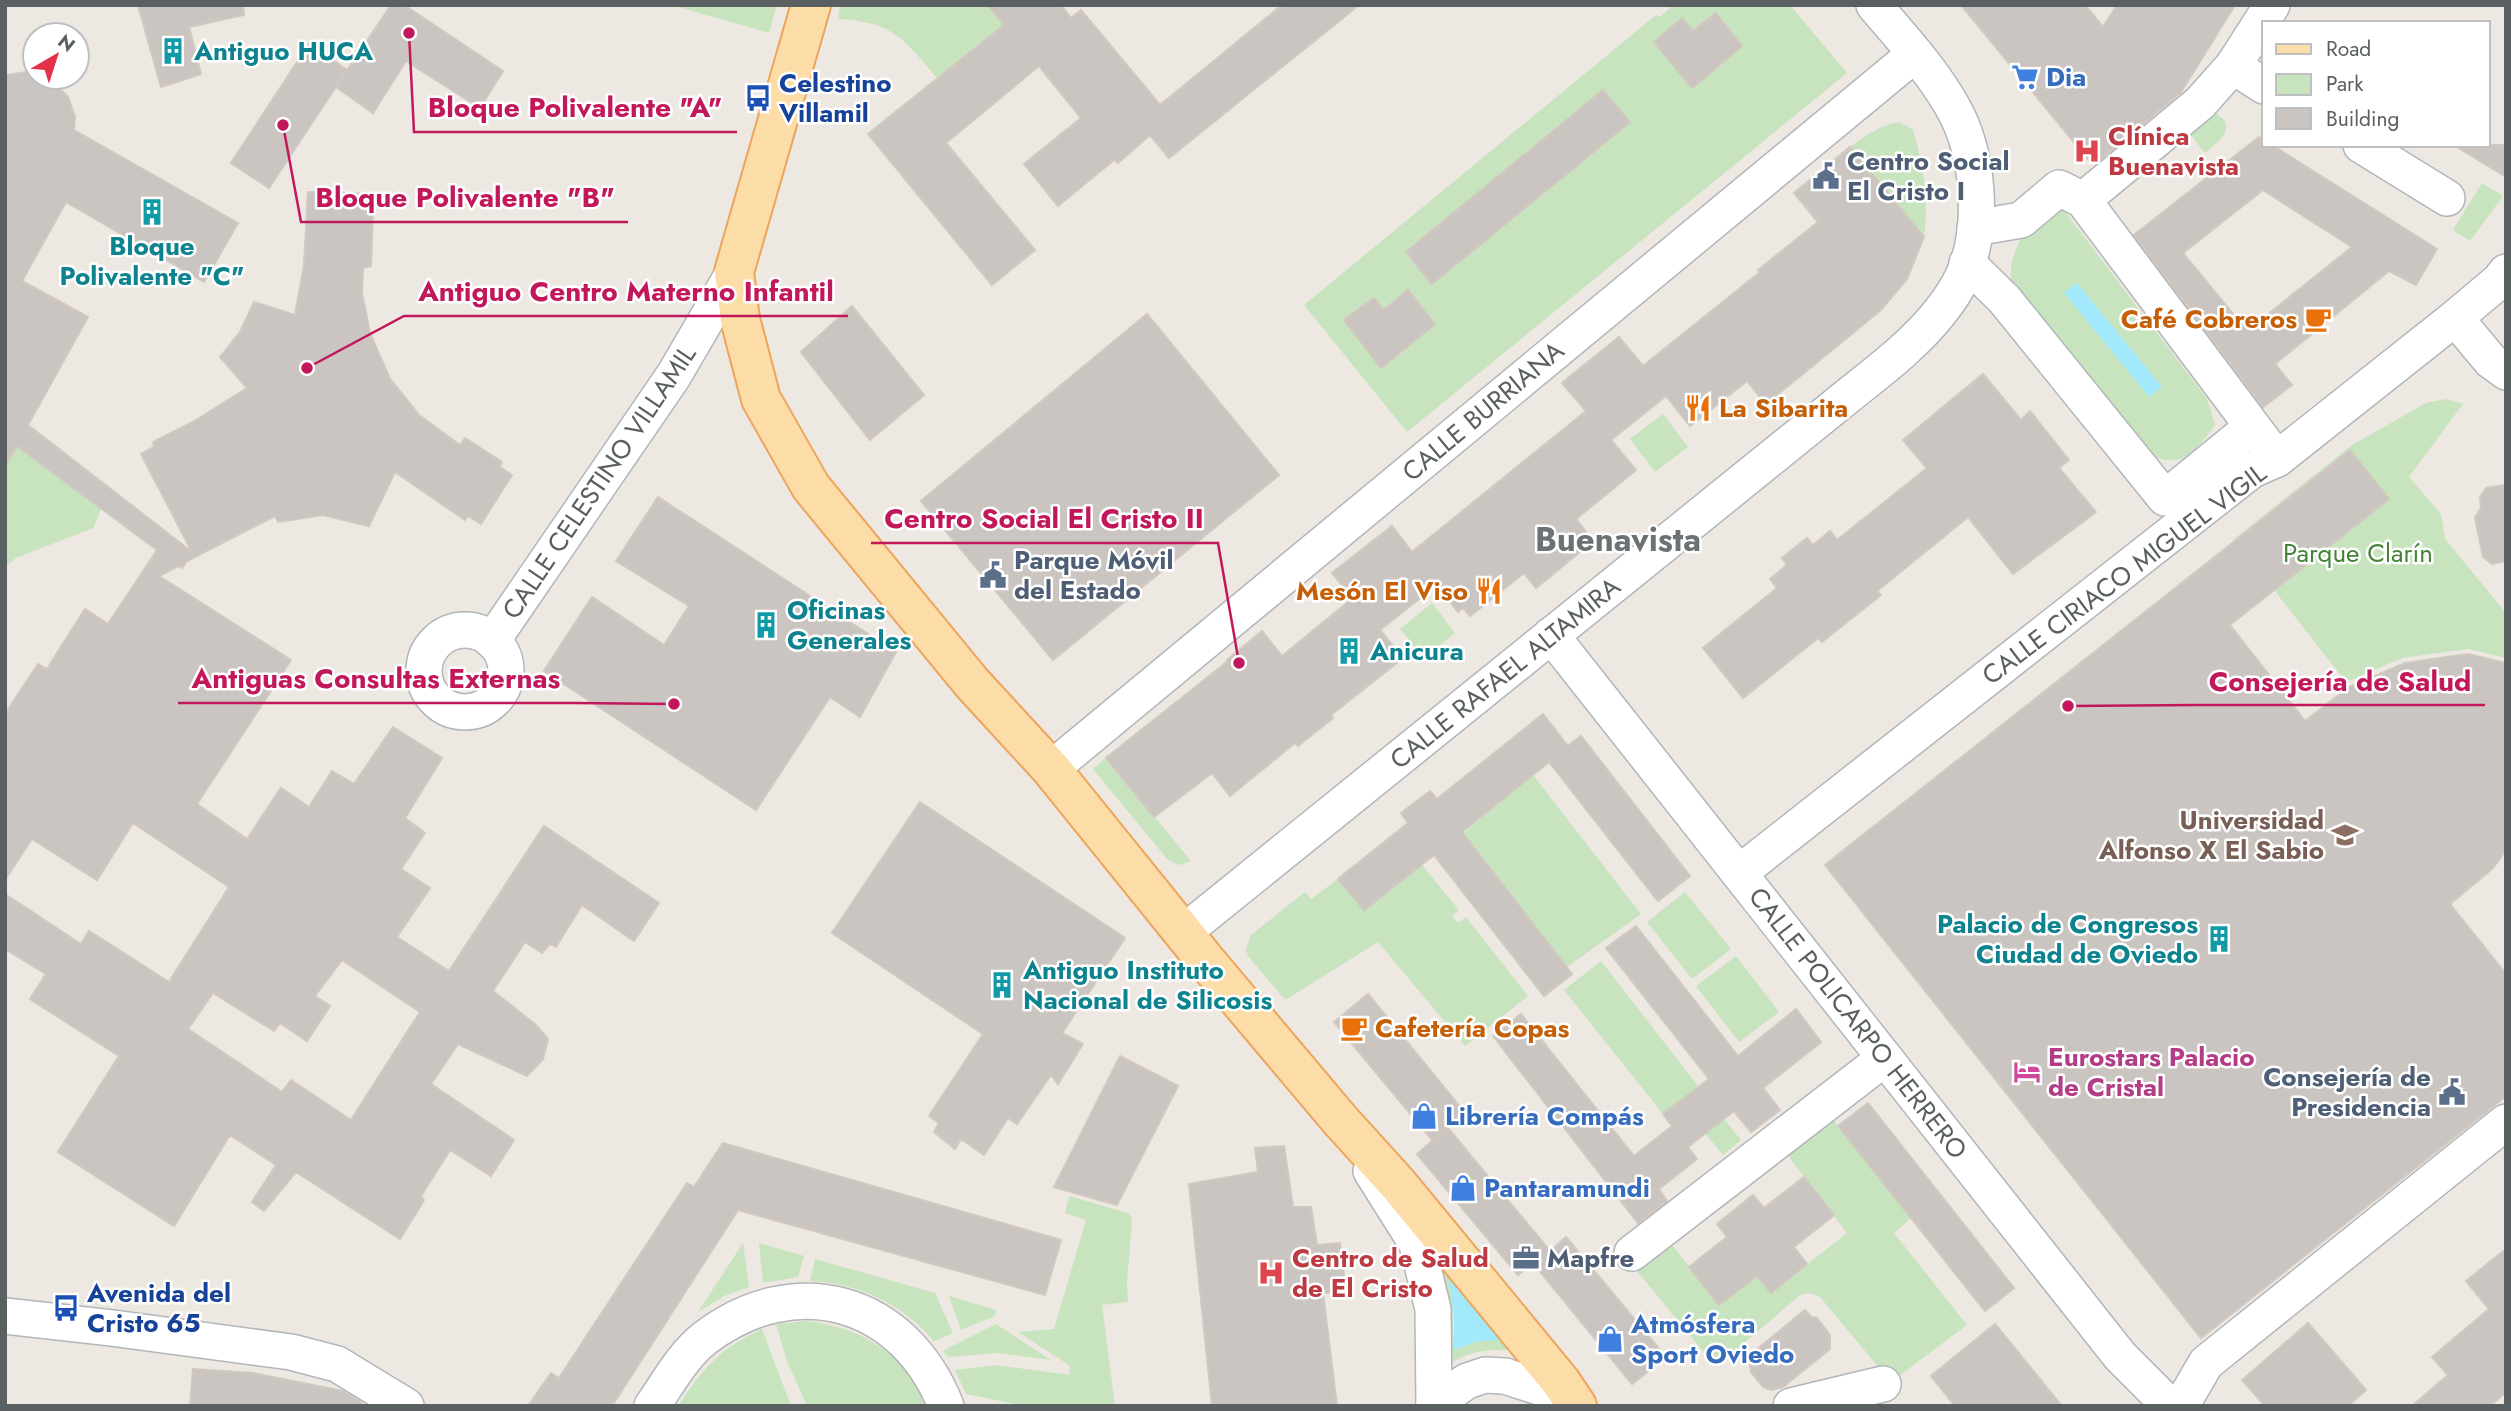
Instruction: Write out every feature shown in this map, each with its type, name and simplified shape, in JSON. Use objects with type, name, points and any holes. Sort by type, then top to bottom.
[{"type":"main road","name":"CALLE CELESTINO VILLAMIL","points":[[734,272],[811,5]]},
{"type":"main road","points":[[734,272],[740,319],[761,399],[811,488],[972,683],[1051,769],[1340,1120],[1561,1382],[1577,1406]]},
{"type":"street","name":"CALLE RAFAEL ALTAMIRA","points":[[1184,932],[1913,341],[1940,312],[1962,278],[1968,263],[1975,228],[1973,165],[1965,134],[1953,107],[1915,54],[1874,5]]},
{"type":"street","points":[[2083,200],[2200,103],[2233,66],[2272,5]]},
{"type":"street","name":"CALLE BURRIANA","points":[[1051,769],[1915,54]]},
{"type":"street","points":[[2233,66],[2262,85]]},
{"type":"street","points":[[2364,147],[2447,198]]},
{"type":"street","points":[[1975,228],[2021,220],[2059,188],[2083,200],[2277,459]]},
{"type":"street","points":[[1968,263],[2004,299],[2165,498],[2252,427]]},
{"type":"street","name":"CALLE CELESTINO VILLAMIL","points":[[492,641],[674,376],[734,272]]},
{"type":"street","name":"CALLE CIRIACO MIGUEL VIGIL","points":[[1739,873],[2252,470],[2277,459],[2455,318],[2506,272]]},
{"type":"street","points":[[2455,318],[2491,361],[2506,372]]},
{"type":"street","name":"CALLE POLICARPO HERRERO","points":[[1552,635],[2120,1356],[2170,1406]]},
{"type":"street","points":[[1632,1253],[1885,1058]]},
{"type":"street","points":[[1340,1120],[1416,1244],[1433,1308],[1434,1405]]},
{"type":"street","points":[[2181,1406],[2206,1363],[2506,1122]]},
{"type":"street","points":[[652,1406],[678,1368],[703,1340],[733,1319],[787,1301],[814,1300],[844,1306],[867,1315],[891,1330],[911,1348],[926,1367],[946,1406]]},
{"type":"street","points":[[5,1316],[291,1352],[337,1364],[381,1400]]},
{"type":"street","points":[[1434,1405],[1467,1381],[1486,1376],[1505,1376],[1551,1391],[1569,1406]]},
{"type":"street","points":[[1791,1406],[1883,1384]]},
{"type":"green space","points":[[671,5],[777,5],[769,33]]},
{"type":"green space","points":[[840,5],[988,5],[1004,25],[937,78],[915,52],[885,28],[838,19]]},
{"type":"green space","points":[[1673,5],[1790,5],[1847,73],[1407,432],[1304,305],[1656,15],[1660,17]]},
{"type":"green space","points":[[2213,112],[2221,117],[2226,128],[2221,138],[2205,153],[2185,127]]},
{"type":"green space","points":[[1900,122],[1913,130],[1920,157],[1926,196],[1924,237],[1850,147],[1880,128]]},
{"type":"green space","points":[[2482,183],[2503,196],[2470,241],[2453,230]]},
{"type":"green space","points":[[2046,209],[2063,209],[2207,399],[2215,425],[2200,445],[2184,457],[2166,460],[2142,451],[2013,290],[2013,256],[2030,225]]},
{"type":"green space","name":"Parque Clarín","points":[[2446,399],[2463,404],[2409,477],[2441,514],[2445,539],[2506,613],[2506,658],[2468,649],[2402,658],[2346,682],[2234,539],[2352,445],[2426,403]]},
{"type":"green space","points":[[1663,414],[1688,447],[1655,472],[1630,439]]},
{"type":"green space","points":[[5,438],[101,509],[93,528],[16,558],[5,567]]},
{"type":"green space","points":[[1432,603],[1455,633],[1424,658],[1400,629]]},
{"type":"green space","points":[[1106,758],[1191,861],[1179,865],[1168,860],[1093,769]]},
{"type":"green space","points":[[1533,775],[1641,914],[1567,967],[1463,833]]},
{"type":"green space","points":[[1422,865],[1459,910],[1452,916],[1458,923],[1466,917],[1528,996],[1465,1046],[1378,942],[1285,1000],[1248,956],[1246,949],[1251,935],[1305,892],[1311,899],[1338,879],[1364,910]]},
{"type":"green space","points":[[1685,892],[1731,949],[1692,979],[1647,922]]},
{"type":"green space","points":[[1736,956],[1779,1012],[1739,1042],[1696,986]]},
{"type":"green space","points":[[1601,961],[1698,1086],[1663,1114],[1564,990]]},
{"type":"green space","points":[[1828,1113],[1911,1218],[1894,1233],[1967,1325],[1891,1382],[1820,1297],[1809,1293],[1800,1295],[1716,1367],[1637,1271],[1672,1245],[1720,1305],[1757,1276],[1771,1293],[1847,1233],[1782,1148]]},
{"type":"green space","points":[[1724,1119],[1741,1140],[1723,1155],[1705,1133]]},
{"type":"green space","points":[[1069,1196],[1128,1213],[1132,1219],[1128,1302],[1102,1305],[1115,1406],[1025,1406],[966,1394],[955,1370],[995,1365],[1070,1375],[1069,1365],[1018,1332],[1054,1329],[1086,1220],[1065,1213]]},
{"type":"green space","points":[[1432,1232],[1528,1353],[1505,1350],[1477,1352],[1447,1365]],"holes":[[[1452,1294],[1494,1339],[1478,1341],[1454,1350]]]},
{"type":"green space","points":[[743,1243],[749,1287],[724,1296],[698,1312]]},
{"type":"green space","points":[[759,1243],[804,1256],[798,1277],[763,1283]]},
{"type":"green space","points":[[815,1259],[935,1293],[953,1333],[934,1341],[908,1316],[878,1298],[845,1286],[810,1281]]},
{"type":"green space","points":[[949,1296],[996,1310],[995,1316],[961,1330]]},
{"type":"green space","points":[[807,1321],[845,1330],[879,1346],[907,1372],[925,1406],[807,1406],[787,1361],[776,1324]]},
{"type":"green space","points":[[996,1324],[1051,1360],[996,1353],[948,1357],[943,1351]]},
{"type":"green space","points":[[762,1329],[791,1406],[678,1406],[714,1360],[734,1344]]},
{"type":"water","points":[[2077,283],[2162,387],[2149,397],[2064,293]]},
{"type":"water","points":[[1448,1270],[1514,1340],[1478,1341],[1454,1350],[1454,1319]]},
{"type":"building","name":"Antiguo HUCA","points":[[138,5],[243,5],[244,15],[189,27],[201,74],[161,87]]},
{"type":"building","points":[[391,5],[404,5],[503,71],[480,108],[406,61],[373,113],[336,87]]},
{"type":"building","points":[[988,5],[1061,5],[1071,18],[1081,10],[1160,105],[1282,5],[1359,5],[1169,158],[1150,135],[1118,163],[1114,160],[1058,206],[1024,164],[1081,118],[1039,66],[946,143],[1035,250],[992,285],[868,134],[1004,25]]},
{"type":"building","points":[[1961,5],[2085,5],[2103,27],[2117,5],[2235,5],[2181,92],[2096,163],[2091,163]]},
{"type":"building","points":[[1716,13],[1742,46],[1692,88],[1654,42],[1682,18],[1693,31]]},
{"type":"building","points":[[309,44],[347,70],[269,188],[231,163]]},
{"type":"building","points":[[21,73],[21,91],[62,91],[68,97],[75,117],[74,130],[238,223],[204,282],[66,202],[22,281],[88,317],[28,425],[192,552],[141,454],[154,447],[153,442],[193,422],[247,388],[220,357],[240,332],[254,302],[295,315],[304,265],[308,192],[371,194],[371,266],[363,268],[362,293],[370,333],[390,379],[419,415],[460,445],[465,438],[502,462],[500,467],[512,475],[481,524],[468,516],[465,520],[395,472],[369,526],[323,515],[278,522],[275,516],[187,561],[182,568],[178,566],[159,576],[291,660],[197,804],[247,839],[281,788],[309,807],[332,771],[354,784],[393,727],[442,758],[405,818],[425,833],[401,869],[430,888],[397,937],[449,971],[544,826],[659,903],[634,941],[582,905],[556,947],[550,944],[542,953],[525,942],[493,991],[536,1025],[548,1039],[543,1059],[527,1076],[458,1044],[431,1084],[514,1140],[491,1176],[450,1150],[421,1196],[424,1200],[400,1239],[296,1172],[264,1211],[252,1202],[276,1165],[230,1135],[174,1226],[58,1152],[119,1056],[30,999],[46,974],[5,949],[5,894],[81,944],[89,931],[169,982],[229,887],[133,823],[97,880],[32,839],[5,880],[5,714],[38,664],[47,669],[85,609],[108,624],[157,550],[17,446],[5,466],[5,75]],"holes":[[[342,960],[420,1012],[351,1120],[291,1080],[282,1092],[188,1029],[213,993],[274,1031],[280,1023],[307,1041],[330,1006],[315,996]]]},
{"type":"building","points":[[1603,90],[1630,122],[1432,284],[1406,252]]},
{"type":"building","points":[[2259,137],[2262,139],[2262,147],[2275,147],[2437,249],[2416,285],[2389,271],[2275,364],[2292,385],[2263,407],[2134,235]],"holes":[[[2263,190],[2352,247],[2247,331],[2183,253]]]},
{"type":"building","points":[[2506,145],[2506,177],[2457,147]]},
{"type":"building","points":[[1850,147],[1924,237],[1907,279],[1881,310],[1766,404],[1747,381],[1690,426],[1666,396],[1611,440],[1636,470],[1576,519],[1593,541],[1536,588],[1524,573],[1470,616],[1463,608],[1458,612],[1437,585],[1380,630],[1403,658],[1331,715],[1333,718],[1298,746],[1295,743],[1230,796],[1212,773],[1154,817],[1106,758],[1262,631],[1282,656],[1353,598],[1332,573],[1392,526],[1412,552],[1586,411],[1562,383],[1619,337],[1643,366],[1760,272],[1758,270],[1818,222],[1794,193]]},
{"type":"building","points":[[1408,290],[1435,324],[1381,368],[1344,320],[1374,298],[1384,310]]},
{"type":"building","points":[[852,306],[924,395],[870,440],[801,352]]},
{"type":"building","points":[[1147,314],[1279,475],[1053,660],[921,501]]},
{"type":"building","points":[[1983,374],[2021,420],[2030,411],[2069,460],[2059,468],[2096,512],[2013,574],[1968,517],[1877,591],[1881,595],[1822,642],[1818,638],[1743,698],[1703,648],[1777,588],[1770,579],[1787,565],[1782,558],[1807,538],[1813,545],[1830,531],[1837,540],[1927,468],[1903,440]]},
{"type":"building","name":"Palacio de Congresos Ciudad de Oviedo","points":[[2350,450],[2389,499],[2230,625],[2305,721],[2349,687],[2405,663],[2468,654],[2506,663],[2506,850],[2493,868],[2450,904],[2506,974],[2506,1096],[2201,1338],[1825,865]]},
{"type":"building","points":[[2506,485],[2506,561],[2492,564],[2483,557],[2475,518],[2481,508],[2480,497],[2486,488]]},
{"type":"building","points":[[658,497],[896,652],[860,717],[830,697],[756,810],[544,671],[592,597],[664,645],[689,606],[616,561]]},
{"type":"building","points":[[1543,714],[1568,746],[1581,736],[1690,876],[1658,901],[1549,762],[1462,832],[1572,974],[1544,996],[1434,855],[1364,910],[1338,879],[1408,823],[1401,813],[1430,791],[1437,799]]},
{"type":"building","name":"Antiguo Instituto Nacional de Silicosis","points":[[920,802],[1125,938],[1062,1033],[1083,1044],[1058,1084],[1051,1075],[1017,1124],[1008,1118],[984,1155],[961,1139],[955,1149],[934,1132],[939,1123],[929,1116],[983,1034],[832,933]]},
{"type":"building","points":[[1636,926],[1738,1056],[1796,1009],[1821,1042],[1763,1088],[1780,1110],[1751,1132],[1734,1111],[1688,1147],[1697,1159],[1659,1189],[1667,1201],[1638,1223],[1493,1036],[1521,1014],[1634,1156],[1672,1126],[1663,1114],[1709,1079],[1606,948]]},
{"type":"building","points":[[1368,994],[1466,1114],[1448,1128],[1550,1251],[1566,1237],[1666,1357],[1632,1384],[1533,1263],[1518,1275],[1417,1154],[1446,1129],[1432,1140],[1334,1022]]},
{"type":"building","points":[[1120,1056],[1178,1086],[1117,1205],[1054,1187]]},
{"type":"building","points":[[1868,1103],[2014,1288],[1985,1311],[1838,1126]]},
{"type":"building","points":[[723,1143],[1061,1240],[1045,1295],[738,1210],[612,1406],[528,1406],[551,1373],[559,1378],[687,1183],[694,1187]]},
{"type":"building","name":"Centro de Salud de El Cristo","points":[[1284,1146],[1293,1207],[1311,1207],[1317,1245],[1340,1243],[1346,1292],[1323,1293],[1337,1406],[1212,1406],[1189,1184],[1258,1172],[1255,1148]]},
{"type":"building","points":[[1804,1177],[1834,1215],[1794,1247],[1807,1264],[1771,1293],[1757,1276],[1719,1305],[1689,1267],[1727,1237],[1717,1224],[1753,1195],[1764,1208]]},
{"type":"building","points":[[2506,1249],[2506,1392],[2490,1406],[2412,1406],[2448,1375],[2432,1357],[2489,1309],[2466,1281]]},
{"type":"building","points":[[1805,1310],[1811,1317],[1817,1318],[1830,1335],[1830,1349],[1783,1387],[1771,1390],[1763,1387],[1745,1359]]},
{"type":"building","points":[[2308,1323],[2366,1390],[2348,1406],[2265,1406],[2242,1380]]},
{"type":"building","points":[[1995,1324],[2062,1406],[1955,1406],[1931,1376]]},
{"type":"building","points":[[193,1369],[253,1373],[343,1391],[362,1403],[362,1406],[190,1406]]},
{"type":"place","name":"Bloque Polivalente \"A\"","points":[[409,33]]},
{"type":"place","name":"Antiguo HUCA","points":[[173,51]]},
{"type":"place","name":"Dia","points":[[2025,77]]},
{"type":"place","name":"Celestino Villamil","points":[[758,98]]},
{"type":"place","name":"Bloque Polivalente \"B\"","points":[[283,125]]},
{"type":"place","name":"Clínica Buenavista","points":[[2087,151]]},
{"type":"place","name":"Centro Social El Cristo I","points":[[1826,176]]},
{"type":"place","name":"Bloque Polivalente \"C\"","points":[[152,212]]},
{"type":"place","name":"Café Cobreros","points":[[2318,319]]},
{"type":"place","name":"Antiguo Centro Materno Infantil","points":[[307,368]]},
{"type":"place","name":"La Sibarita","points":[[1698,408]]},
{"type":"place","name":"Parque Móvil del Estado","points":[[993,575]]},
{"type":"place","name":"Mesón El Viso","points":[[1489,591]]},
{"type":"place","name":"Oficinas Generales","points":[[766,625]]},
{"type":"place","name":"Anicura","points":[[1349,651]]},
{"type":"place","name":"Centro Social El Cristo II","points":[[1239,663]]},
{"type":"place","name":"Antiguas Consultas Externas","points":[[674,704]]},
{"type":"place","name":"Consejería de Salud","points":[[2068,706]]},
{"type":"place","name":"Universidad Alfonso X El Sabio","points":[[2345,835]]},
{"type":"place","name":"Palacio de Congresos Ciudad de Oviedo","points":[[2219,939]]},
{"type":"place","name":"Antiguo Instituto Nacional de Silicosis","points":[[1002,985]]},
{"type":"place","name":"Cafetería Copas","points":[[1354,1028]]},
{"type":"place","name":"Eurostars Palacio de Cristal","points":[[2027,1072]]},
{"type":"place","name":"Consejería de Presidencia","points":[[2452,1092]]},
{"type":"place","name":"Librería Compás","points":[[1424,1116]]},
{"type":"place","name":"Pantaramundi","points":[[1463,1188]]},
{"type":"place","name":"Mapfre","points":[[1526,1258]]},
{"type":"place","name":"Centro de Salud de El Cristo","points":[[1271,1273]]},
{"type":"place","name":"Avenida del Cristo 65","points":[[66,1308]]},
{"type":"place","name":"Atmósfera Sport Oviedo","points":[[1610,1339]]},
{"type":"district","name":"Buenavista","points":[[1618,539]]}]
